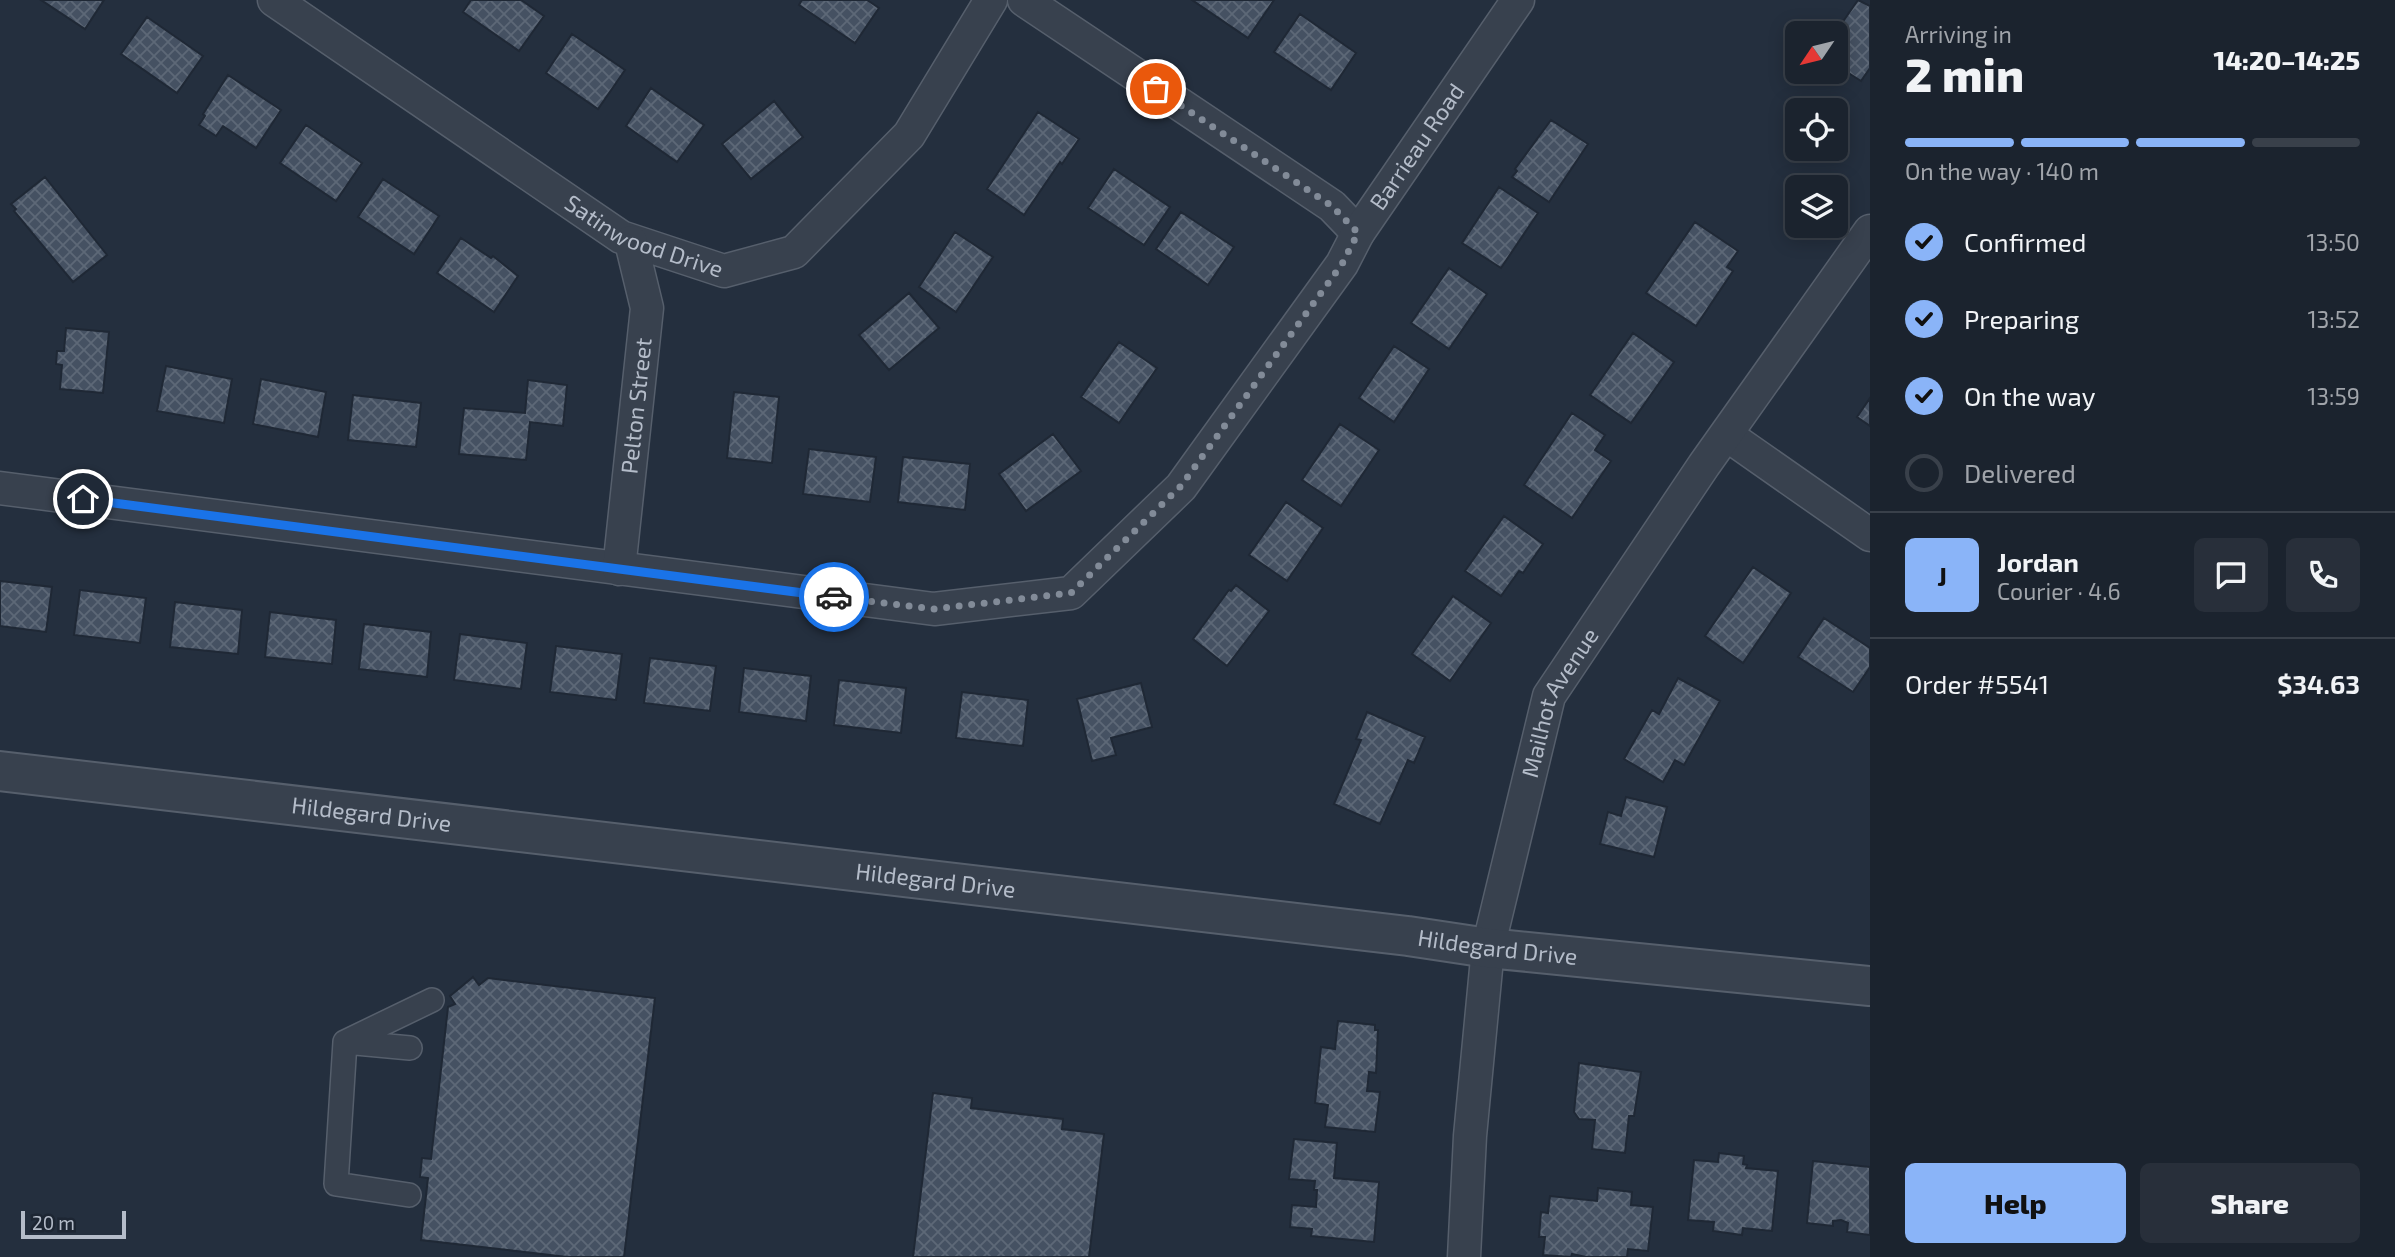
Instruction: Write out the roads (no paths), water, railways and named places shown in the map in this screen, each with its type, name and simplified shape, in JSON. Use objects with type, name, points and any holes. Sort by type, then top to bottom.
[{"type":"street","name":"Satinwood Drive","points":[[274,0],[631,242],[724,271],[794,252],[909,135],[991,0]]},
{"type":"street","points":[[1024,0],[1332,206],[1358,233]]},
{"type":"street","name":"Barrieau Road","points":[[0,488],[934,609],[1071,593],[1181,486],[1342,264],[1358,233],[1517,0]]},
{"type":"street","name":"Mailhot Avenue","points":[[1464,1257],[1471,1136],[1488,948],[1549,696],[1704,465],[1870,231]]},
{"type":"street","name":"Pelton Street","points":[[619,569],[647,308],[631,242]]},
{"type":"street","points":[[1727,435],[1870,535]]},
{"type":"street","name":"Hildegard Drive","points":[[0,771],[1380,933],[1488,948],[1870,986]]},
{"type":"street","points":[[345,1042],[432,1000]]},
{"type":"street","points":[[345,1042],[410,1048]]},
{"type":"street","points":[[345,1042],[336,1184],[409,1195]]}]
